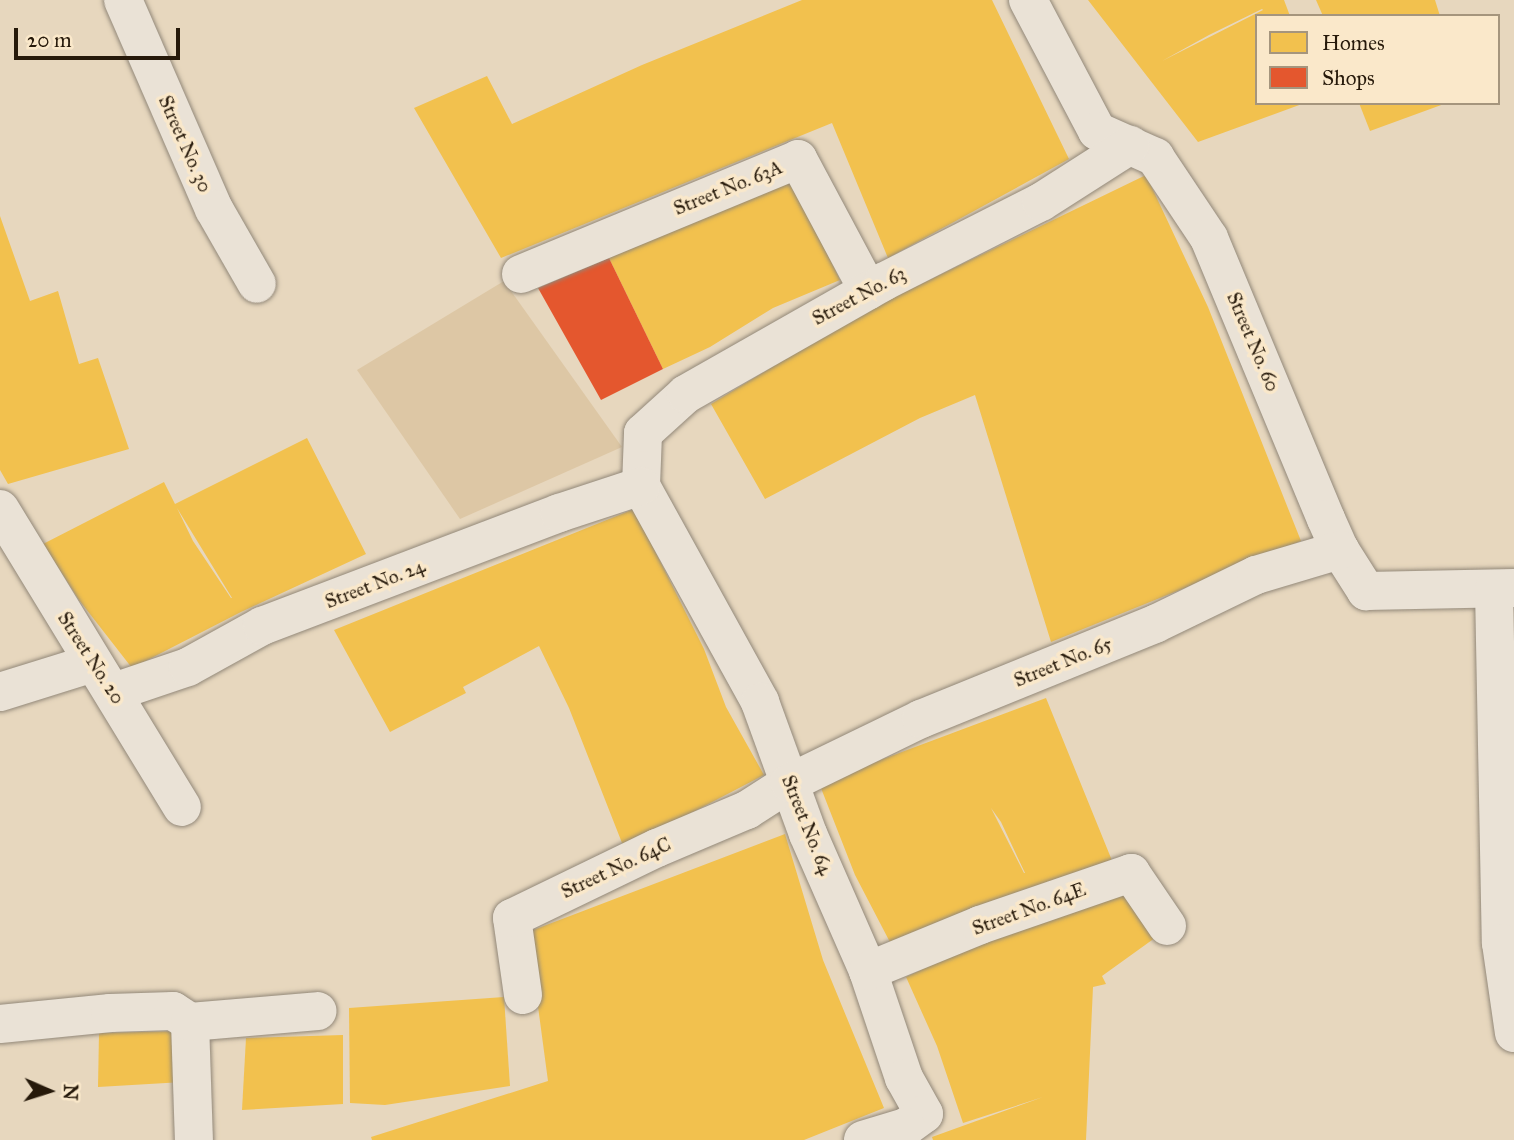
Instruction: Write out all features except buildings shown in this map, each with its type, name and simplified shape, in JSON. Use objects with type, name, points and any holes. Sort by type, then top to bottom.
[{"type":"street","name":"Street No. 30","points":[[123,0],[214,209],[257,284]]},
{"type":"street","name":"Street No. 60","points":[[1027,0],[1097,131],[1155,157],[1209,237],[1340,550],[1366,591],[1504,589]]},
{"type":"street","name":"Street No. 63","points":[[640,486],[643,433],[686,394],[868,290],[1041,202],[1129,145]]},
{"type":"street","name":"Street No. 63A","points":[[521,274],[798,159],[868,290]]},
{"type":"street","name":"Street No. 24","points":[[0,692],[188,667],[262,626],[559,513],[640,486]]},
{"type":"street","name":"Street No. 64","points":[[640,486],[760,702],[808,834],[868,971],[904,1078],[924,1114],[910,1133],[863,1140]]},
{"type":"street","name":"Street No. 20","points":[[0,509],[182,807]]},
{"type":"street","name":"Street No. 65","points":[[789,783],[921,719],[1154,624],[1256,575],[1340,550]]},
{"type":"street","points":[[1504,589],[1501,943],[1514,1033]]},
{"type":"street","name":"Street No. 64C","points":[[523,995],[512,918],[657,848],[747,810],[789,783]]},
{"type":"street","name":"Street No. 64E","points":[[868,971],[980,925],[1131,873],[1167,926]]},
{"type":"street","points":[[0,1024],[110,1013],[173,1011],[190,1023],[318,1011]]},
{"type":"street","points":[[190,1023],[194,1140]]},
{"type":"shaded area","points":[[504,281],[622,447],[460,519],[357,370]]}]
